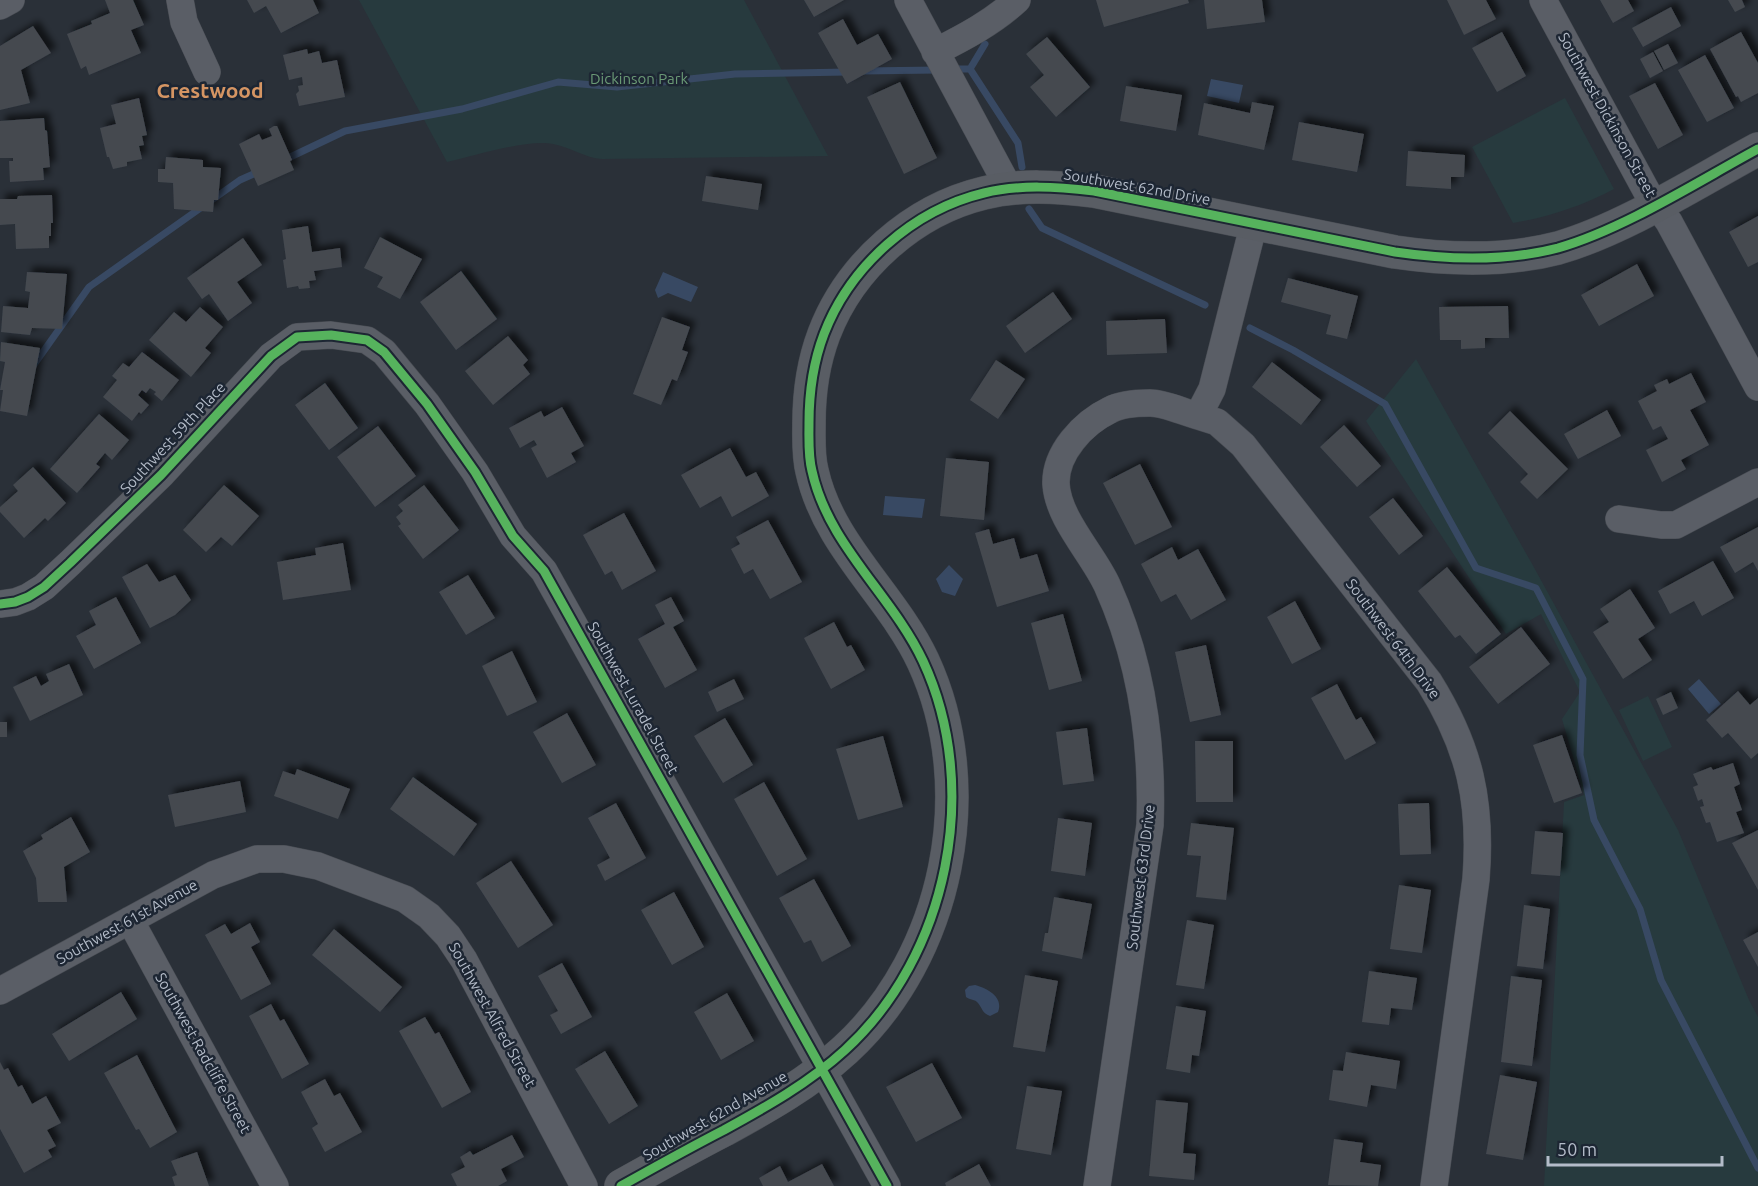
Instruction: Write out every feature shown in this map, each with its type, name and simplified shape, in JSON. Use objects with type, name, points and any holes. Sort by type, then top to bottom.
[{"type":"street","points":[[0,6],[11,0]]},
{"type":"street","points":[[180,0],[184,22],[207,72]]},
{"type":"street","points":[[908,0],[1009,188]]},
{"type":"street","points":[[935,52],[977,30],[1003,13],[1017,0]]},
{"type":"street","name":"Southwest Dickinson Street","points":[[1543,0],[1647,192],[1669,222],[1758,387]]},
{"type":"street","points":[[1657,205],[1758,149]]},
{"type":"street","name":"Southwest 62nd Drive","points":[[823,1069],[846,1050],[880,1012],[908,969],[920,946],[936,902],[948,852],[950,772],[945,732],[931,681],[922,660],[895,615],[863,572],[825,509],[811,470],[809,409],[815,365],[825,331],[856,280],[882,248],[910,226],[945,207],[981,193],[1009,188],[1047,187],[1094,191],[1416,255],[1468,259],[1493,258],[1557,248],[1611,227],[1657,205]]},
{"type":"street","points":[[1198,416],[1212,389],[1254,224]]},
{"type":"street","name":"Southwest Luradel Street","points":[[271,356],[297,337],[331,334],[367,340],[384,352],[427,404],[475,472],[513,536],[544,571],[887,1186]]},
{"type":"street","name":"Southwest 59th Place","points":[[0,604],[22,599],[44,587],[161,475],[271,356]]},
{"type":"street","name":"Southwest 63rd Drive","points":[[1097,1186],[1150,825],[1148,742],[1145,714],[1127,636],[1103,577],[1063,512],[1056,484],[1059,467],[1067,449],[1081,430],[1110,410],[1125,405],[1152,403],[1198,416]]},
{"type":"street","name":"Southwest 64th Drive","points":[[1198,416],[1217,422],[1243,445],[1429,682],[1448,713],[1460,739],[1475,793],[1478,848],[1434,1186]]},
{"type":"street","points":[[1619,519],[1676,525],[1758,483]]},
{"type":"street","name":"Southwest 61st Avenue","points":[[0,991],[213,875],[257,859]]},
{"type":"street","name":"Southwest Alfred Street","points":[[257,859],[284,859],[318,866],[405,899],[429,916],[448,936],[464,960],[584,1186]]},
{"type":"street","name":"Southwest Radcliffe Street","points":[[130,920],[275,1186]]},
{"type":"street","name":"Southwest 62nd Avenue","points":[[621,1186],[764,1108],[823,1069]]},
{"type":"green space","name":"Dickinson Park","points":[[359,0],[744,0],[828,156],[602,159],[590,157],[559,145],[542,143],[515,146],[447,162]]},
{"type":"green space","points":[[1565,98],[1614,189],[1565,210],[1513,223],[1472,147]]},
{"type":"green space","points":[[1416,359],[1531,562],[1678,830],[1758,1017],[1758,1186],[1544,1186],[1564,802],[1584,795],[1562,719],[1580,692],[1541,614],[1506,634],[1366,421]]},
{"type":"green space","points":[[1648,696],[1672,747],[1643,761],[1619,710]]},
{"type":"water","points":[[1211,79],[1243,85],[1239,103],[1207,96]]},
{"type":"water","points":[[663,272],[698,287],[691,302],[668,293],[658,298],[655,290]]},
{"type":"water","points":[[885,496],[925,499],[922,518],[883,515]]},
{"type":"water","points":[[949,565],[963,579],[955,596],[942,592],[936,579]]},
{"type":"water","points":[[1699,679],[1721,704],[1709,714],[1688,689]]},
{"type":"water","points":[[975,985],[984,988],[997,998],[998,1012],[987,1015],[977,1002],[966,997],[965,990]]},
{"type":"building","points":[[105,0],[133,0],[144,25],[131,30],[141,53],[89,75],[86,66],[81,69],[67,34],[92,24],[91,21],[110,13]]},
{"type":"building","points":[[247,0],[313,0],[319,13],[281,33],[266,6],[254,13]]},
{"type":"building","points":[[804,0],[844,0],[814,17]]},
{"type":"building","points":[[1096,0],[1188,0],[1189,3],[1104,27]]},
{"type":"building","points":[[1204,0],[1262,0],[1265,22],[1207,29]]},
{"type":"building","points":[[1447,0],[1486,0],[1496,19],[1464,35]]},
{"type":"building","points":[[1600,0],[1628,0],[1634,11],[1613,23]]},
{"type":"building","points":[[1728,0],[1742,0],[1745,7],[1735,12]]},
{"type":"building","points":[[1671,7],[1681,26],[1643,47],[1632,28]]},
{"type":"building","points":[[843,19],[857,45],[878,34],[892,59],[847,84],[818,33]]},
{"type":"building","points":[[33,26],[51,53],[21,70],[30,103],[0,110],[0,46]]},
{"type":"building","points":[[1502,32],[1526,76],[1497,92],[1472,48]]},
{"type":"building","points":[[1741,32],[1758,63],[1758,93],[1741,102],[1710,49]]},
{"type":"building","points":[[1047,37],[1090,87],[1056,117],[1030,87],[1044,75],[1026,54]]},
{"type":"building","points":[[1668,44],[1678,63],[1664,70],[1654,51]]},
{"type":"building","points":[[307,49],[308,54],[319,51],[322,63],[337,60],[345,97],[299,106],[296,94],[299,91],[298,86],[303,85],[302,77],[289,80],[283,55]]},
{"type":"building","points":[[1653,52],[1663,71],[1650,78],[1640,59]]},
{"type":"building","points":[[1705,55],[1734,108],[1707,122],[1678,70]]},
{"type":"building","points":[[900,82],[937,158],[904,174],[867,97]]},
{"type":"building","points":[[1655,83],[1683,135],[1658,149],[1629,96]]},
{"type":"building","points":[[1126,86],[1182,95],[1176,131],[1120,121]]},
{"type":"building","points":[[139,98],[147,135],[142,136],[144,145],[139,146],[142,159],[127,162],[127,166],[113,169],[107,157],[100,128],[116,124],[111,105]]},
{"type":"building","points":[[1252,102],[1274,106],[1264,150],[1198,135],[1204,103],[1250,113]]},
{"type":"building","points":[[44,118],[50,167],[43,168],[44,180],[10,182],[9,161],[13,161],[13,158],[0,158],[0,121]]},
{"type":"building","points":[[1299,122],[1364,134],[1357,172],[1292,160]]},
{"type":"building","points":[[277,126],[294,170],[258,186],[239,144],[259,134],[262,140],[272,136],[269,129]]},
{"type":"building","points":[[1408,151],[1465,155],[1464,177],[1451,177],[1451,189],[1406,186]]},
{"type":"building","points":[[166,157],[203,160],[203,167],[221,168],[218,200],[214,200],[213,212],[174,209],[173,183],[158,182],[158,169],[165,169]]},
{"type":"building","points":[[706,176],[762,184],[758,210],[702,201]]},
{"type":"building","points":[[52,195],[53,223],[51,223],[49,248],[16,249],[15,224],[0,225],[0,199]]},
{"type":"building","points":[[1758,216],[1758,262],[1748,267],[1729,232]]},
{"type":"building","points":[[308,226],[312,252],[340,248],[342,267],[314,271],[316,280],[309,281],[310,288],[299,289],[298,286],[287,288],[282,230]]},
{"type":"building","points":[[380,237],[422,259],[400,299],[377,287],[383,277],[364,268]]},
{"type":"building","points":[[243,238],[262,265],[237,282],[252,303],[228,321],[209,294],[202,299],[187,278]]},
{"type":"building","points":[[1637,264],[1654,296],[1599,326],[1581,295]]},
{"type":"building","points":[[461,271],[497,319],[456,350],[420,302]]},
{"type":"building","points":[[27,272],[67,274],[62,329],[32,328],[30,335],[1,332],[3,306],[28,308],[30,292],[25,291]]},
{"type":"building","points":[[1288,278],[1358,296],[1347,339],[1326,334],[1331,315],[1281,302]]},
{"type":"building","points":[[1053,292],[1072,319],[1025,353],[1006,326]]},
{"type":"building","points":[[1508,306],[1509,338],[1485,338],[1485,348],[1461,349],[1461,340],[1440,340],[1439,307]]},
{"type":"building","points":[[200,307],[223,327],[205,348],[211,353],[191,377],[149,340],[174,312],[186,322]]},
{"type":"building","points":[[662,317],[690,327],[682,350],[688,352],[677,381],[672,379],[661,405],[633,394]]},
{"type":"building","points":[[1165,319],[1167,353],[1107,355],[1106,321]]},
{"type":"building","points":[[508,336],[528,360],[523,365],[530,374],[493,405],[465,371]]},
{"type":"building","points":[[1,342],[40,348],[27,416],[0,411],[3,390],[0,390],[5,362],[0,361]]},
{"type":"building","points":[[142,352],[179,380],[162,401],[150,388],[146,393],[142,390],[138,395],[149,405],[132,421],[103,397],[117,380],[112,376],[123,363],[129,367]]},
{"type":"building","points":[[996,360],[1025,379],[998,419],[970,400]]},
{"type":"building","points":[[1272,362],[1321,400],[1301,425],[1252,387]]},
{"type":"building","points":[[1691,373],[1706,402],[1690,410],[1709,445],[1681,460],[1686,469],[1662,482],[1646,450],[1668,439],[1661,426],[1653,430],[1638,401],[1657,391],[1654,385],[1667,379],[1669,384]]},
{"type":"building","points":[[325,383],[358,428],[329,450],[295,405]]},
{"type":"building","points":[[562,407],[584,446],[571,453],[576,462],[547,478],[531,448],[537,445],[534,440],[520,448],[509,428],[541,411],[544,417]]},
{"type":"building","points":[[1607,410],[1621,436],[1578,459],[1564,434]]},
{"type":"building","points":[[1510,411],[1568,469],[1537,499],[1520,482],[1528,474],[1488,433]]},
{"type":"building","points":[[99,414],[129,440],[112,460],[105,453],[96,464],[100,467],[77,493],[50,469]]},
{"type":"building","points":[[1344,425],[1381,466],[1357,487],[1320,447]]},
{"type":"building","points":[[378,426],[416,476],[375,507],[337,457]]},
{"type":"building","points":[[730,448],[746,477],[756,472],[769,496],[732,517],[721,496],[700,508],[681,475]]},
{"type":"building","points":[[946,458],[989,462],[984,520],[940,516]]},
{"type":"building","points":[[1140,464],[1172,527],[1135,545],[1103,483]]},
{"type":"building","points":[[33,467],[66,503],[48,521],[45,518],[24,538],[0,512],[0,507],[18,491],[13,485]]},
{"type":"building","points":[[224,485],[259,516],[232,546],[221,537],[206,552],[183,530]]},
{"type":"building","points":[[424,485],[459,530],[423,559],[398,526],[401,524],[396,517],[403,511],[398,505]]},
{"type":"building","points":[[1393,498],[1423,536],[1399,555],[1369,517]]},
{"type":"building","points":[[624,513],[656,571],[622,590],[612,571],[605,575],[583,535]]},
{"type":"building","points":[[768,520],[802,582],[770,599],[753,569],[744,574],[731,549],[740,544],[736,537]]},
{"type":"building","points":[[1758,527],[1758,571],[1753,562],[1735,573],[1720,547]]},
{"type":"building","points":[[989,529],[993,544],[1014,538],[1020,559],[1037,554],[1049,591],[997,607],[975,533]]},
{"type":"building","points":[[343,543],[351,590],[283,600],[277,562],[316,555],[315,548]]},
{"type":"building","points":[[1172,547],[1178,560],[1198,549],[1226,600],[1191,620],[1176,594],[1161,602],[1141,564]]},
{"type":"building","points":[[1713,561],[1734,598],[1702,616],[1694,601],[1670,614],[1658,591]]},
{"type":"building","points":[[147,564],[159,582],[175,575],[191,600],[175,615],[150,628],[122,577]]},
{"type":"building","points":[[1447,567],[1501,634],[1476,654],[1460,635],[1455,638],[1418,591]]},
{"type":"building","points":[[468,575],[495,618],[466,635],[439,592]]},
{"type":"building","points":[[1630,589],[1655,628],[1638,639],[1652,660],[1623,679],[1593,632],[1609,622],[1600,609]]},
{"type":"building","points":[[116,597],[141,643],[94,669],[76,636],[96,625],[89,611]]},
{"type":"building","points":[[671,597],[684,621],[673,627],[697,670],[665,688],[638,639],[665,624],[655,605]]},
{"type":"building","points":[[1295,601],[1321,649],[1292,664],[1267,617]]},
{"type":"building","points":[[1063,614],[1082,681],[1049,690],[1031,623]]},
{"type":"building","points":[[834,622],[847,647],[851,645],[865,670],[831,689],[804,638]]},
{"type":"building","points":[[1521,627],[1550,664],[1498,704],[1469,667]]},
{"type":"building","points":[[1206,645],[1221,715],[1190,722],[1175,652]]},
{"type":"building","points":[[512,651],[537,702],[507,716],[482,666]]},
{"type":"building","points":[[69,664],[83,695],[30,721],[13,687],[36,676],[41,686],[49,681],[46,674]]},
{"type":"building","points":[[734,679],[744,699],[717,712],[708,692]]},
{"type":"building","points":[[1337,684],[1356,720],[1361,717],[1376,743],[1345,760],[1311,698]]},
{"type":"building","points":[[1738,691],[1750,705],[1758,698],[1758,753],[1751,759],[1728,733],[1722,738],[1706,720]]},
{"type":"building","points":[[1671,692],[1678,708],[1663,715],[1656,699]]},
{"type":"building","points":[[567,713],[596,765],[562,783],[533,732]]},
{"type":"building","points":[[725,718],[753,765],[723,783],[694,736]]},
{"type":"building","points":[[0,722],[7,722],[7,737],[0,737]]},
{"type":"building","points":[[1087,728],[1094,781],[1063,785],[1056,732]]},
{"type":"building","points":[[1562,735],[1582,793],[1554,803],[1533,745]]},
{"type":"building","points":[[883,736],[903,807],[858,820],[836,749]]},
{"type":"building","points":[[1195,741],[1233,741],[1233,802],[1196,802]]},
{"type":"building","points":[[1733,763],[1740,784],[1734,787],[1742,810],[1736,812],[1744,833],[1717,842],[1710,822],[1706,823],[1700,807],[1704,806],[1702,799],[1698,801],[1693,787],[1698,785],[1693,774],[1711,767],[1713,770]]},
{"type":"building","points":[[297,769],[350,789],[338,819],[274,796],[283,771],[295,775]]},
{"type":"building","points":[[413,777],[477,824],[454,856],[390,809]]},
{"type":"building","points":[[240,781],[246,812],[175,827],[168,795]]},
{"type":"building","points":[[764,782],[807,859],[777,876],[734,799]]},
{"type":"building","points":[[616,803],[646,858],[605,881],[597,865],[610,858],[588,818]]},
{"type":"building","points":[[1429,803],[1431,854],[1400,855],[1398,804]]},
{"type":"building","points":[[71,817],[90,852],[64,867],[67,902],[38,902],[36,878],[23,851],[43,839],[41,835]]},
{"type":"building","points":[[1058,818],[1092,823],[1085,876],[1051,871]]},
{"type":"building","points":[[1191,823],[1234,828],[1226,900],[1196,897],[1201,856],[1187,855]]},
{"type":"building","points":[[1758,830],[1758,890],[1732,843]]},
{"type":"building","points":[[1535,831],[1563,833],[1560,876],[1531,874]]},
{"type":"building","points":[[511,861],[553,925],[518,948],[476,883]]},
{"type":"building","points":[[814,879],[851,946],[822,962],[811,940],[804,943],[779,898]]},
{"type":"building","points":[[1399,885],[1431,890],[1422,953],[1390,949]]},
{"type":"building","points":[[674,892],[704,947],[672,965],[641,910]]},
{"type":"building","points":[[1054,897],[1092,904],[1082,959],[1042,951],[1045,933],[1048,933]]},
{"type":"building","points":[[1524,905],[1550,909],[1543,969],[1517,966]]},
{"type":"building","points":[[1187,920],[1214,925],[1204,989],[1176,985]]},
{"type":"building","points":[[250,923],[260,942],[251,947],[271,984],[241,1000],[205,935],[225,924],[231,934]]},
{"type":"building","points":[[334,929],[402,987],[380,1012],[312,955]]},
{"type":"building","points":[[1758,932],[1758,967],[1743,940]]},
{"type":"building","points":[[562,963],[592,1017],[561,1034],[550,1015],[558,1011],[538,976]]},
{"type":"building","points":[[1369,971],[1417,978],[1412,1010],[1391,1008],[1389,1025],[1362,1022]]},
{"type":"building","points":[[1025,975],[1058,981],[1045,1052],[1013,1047]]},
{"type":"building","points":[[1511,976],[1542,980],[1532,1066],[1501,1062]]},
{"type":"building","points":[[121,992],[137,1019],[69,1061],[52,1034]]},
{"type":"building","points":[[727,993],[754,1041],[721,1060],[694,1012]]},
{"type":"building","points":[[271,1004],[280,1021],[284,1019],[309,1064],[282,1079],[249,1016]]},
{"type":"building","points":[[1176,1006],[1206,1011],[1199,1056],[1192,1055],[1190,1073],[1166,1069]]},
{"type":"building","points":[[425,1017],[435,1034],[439,1032],[471,1092],[442,1108],[399,1031]]},
{"type":"building","points":[[605,1051],[638,1106],[609,1124],[575,1069]]},
{"type":"building","points":[[1346,1052],[1400,1061],[1396,1089],[1371,1085],[1367,1107],[1329,1100],[1333,1070],[1343,1071]]},
{"type":"building","points":[[137,1055],[177,1132],[150,1148],[139,1129],[136,1130],[104,1073]]},
{"type":"building","points":[[0,1062],[4,1070],[8,1068],[18,1087],[22,1085],[32,1104],[46,1096],[61,1123],[47,1130],[56,1146],[48,1150],[52,1157],[24,1173],[0,1129]]},
{"type":"building","points":[[932,1063],[962,1118],[916,1142],[886,1087]]},
{"type":"building","points":[[1500,1075],[1537,1082],[1523,1160],[1486,1154]]},
{"type":"building","points":[[325,1079],[334,1096],[340,1093],[362,1132],[325,1152],[312,1128],[318,1124],[301,1092]]},
{"type":"building","points":[[1027,1086],[1062,1091],[1051,1155],[1016,1149]]},
{"type":"building","points":[[1156,1100],[1188,1103],[1183,1153],[1196,1154],[1194,1180],[1149,1176]]},
{"type":"building","points":[[512,1135],[524,1157],[501,1169],[507,1181],[498,1186],[457,1186],[451,1174],[465,1167],[460,1157],[470,1151],[473,1155]]},
{"type":"building","points":[[1334,1139],[1363,1143],[1360,1162],[1381,1165],[1378,1186],[1328,1185]]},
{"type":"building","points":[[197,1152],[209,1186],[175,1186],[172,1177],[177,1175],[171,1161]]},
{"type":"building","points":[[822,1164],[834,1186],[763,1186],[759,1178],[780,1166],[788,1182]]},
{"type":"building","points":[[979,1164],[991,1186],[946,1186],[945,1183]]},
{"type":"waterway","points":[[970,69],[985,44]]},
{"type":"waterway","points":[[952,69],[970,69]]},
{"type":"waterway","points":[[970,69],[1018,143],[1022,167]]},
{"type":"waterway","points":[[862,71],[938,70]]},
{"type":"waterway","points":[[284,160],[345,131],[462,109],[558,82],[617,87],[735,74],[848,72]]},
{"type":"waterway","points":[[33,366],[89,287],[240,180],[260,171]]},
{"type":"waterway","points":[[1029,209],[1042,228],[1205,305]]},
{"type":"waterway","points":[[1250,328],[1293,350],[1385,404],[1476,568],[1536,588],[1583,679],[1580,755],[1594,820],[1640,909],[1661,980],[1758,1168]]},
{"type":"cycle path","points":[[621,1186],[771,1103],[802,1084],[845,1050],[880,1012],[909,967],[930,919],[945,868],[951,815],[950,762],[941,710],[923,661],[910,637],[832,523],[820,498],[809,453],[811,389],[814,367],[824,334],[835,309],[850,286],[887,244],[909,227],[958,201],[998,190],[1039,187],[1094,191],[1395,252],[1456,258],[1517,256],[1558,248],[1609,229],[1660,204],[1758,149]]},
{"type":"cycle path","points":[[0,604],[28,597],[44,587],[161,475],[271,356],[297,337],[331,335],[367,340],[384,352],[427,404],[475,472],[513,536],[544,571],[887,1186]]},
{"type":"district","name":"Crestwood","points":[[210,91]]}]
